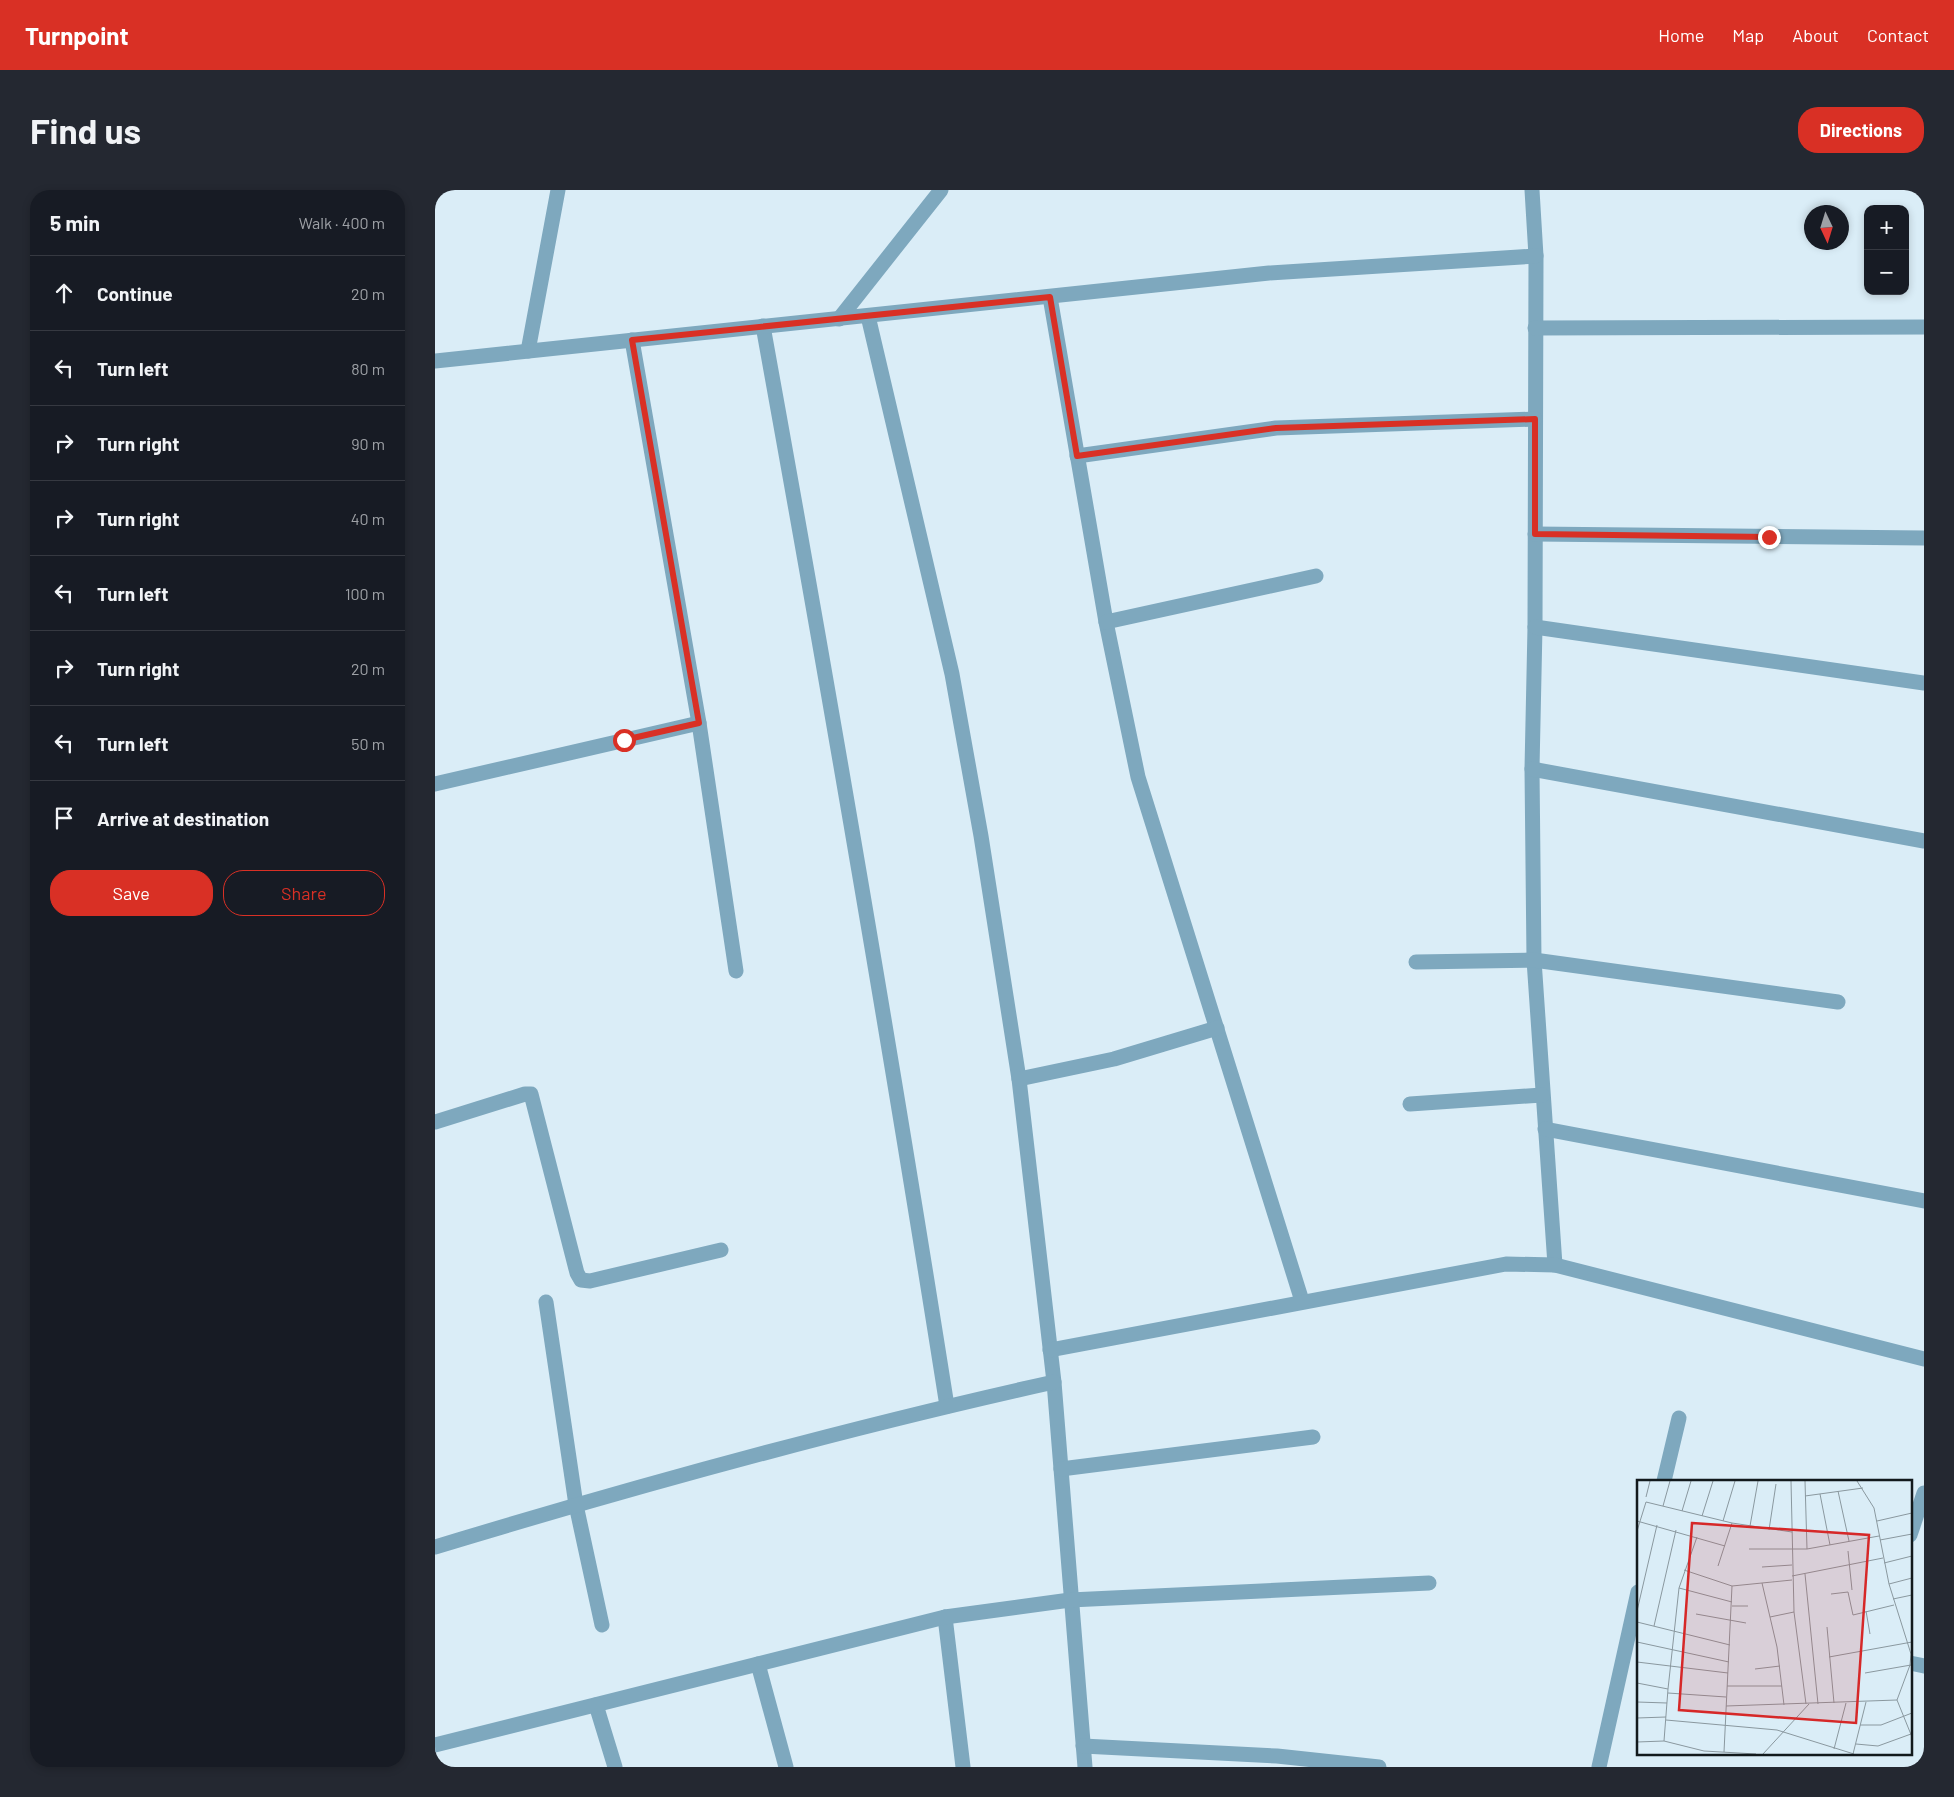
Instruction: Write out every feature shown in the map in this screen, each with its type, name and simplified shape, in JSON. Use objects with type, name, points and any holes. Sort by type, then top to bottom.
[{"type":"street","points":[[527,351],[558,190]]},
{"type":"street","points":[[839,319],[941,190]]},
{"type":"street","points":[[1532,190],[1535,256],[1535,627],[1532,769],[1534,960],[1555,1265]]},
{"type":"street","points":[[435,361],[1269,273],[1535,256]]},
{"type":"street","points":[[1050,297],[1105,622],[1138,777],[1302,1301]]},
{"type":"street","points":[[868,316],[952,674],[981,836],[1019,1079],[1054,1382],[1085,1767]]},
{"type":"street","points":[[763,326],[833,712],[892,1061],[947,1406]]},
{"type":"street","points":[[1535,328],[1924,327]]},
{"type":"street","points":[[632,340],[699,723],[736,971]]},
{"type":"street","points":[[1077,456],[1276,428],[1535,419]]},
{"type":"street","points":[[1535,534],[1924,538]]},
{"type":"street","points":[[1105,622],[1316,576]]},
{"type":"street","points":[[1535,627],[1924,682]]},
{"type":"street","points":[[435,784],[699,723]]},
{"type":"street","points":[[1532,769],[1924,841]]},
{"type":"street","points":[[1416,962],[1534,960],[1838,1002]]},
{"type":"street","points":[[1019,1079],[1115,1059],[1217,1028]]},
{"type":"street","points":[[435,1122],[525,1094],[531,1094],[577,1273],[581,1280],[589,1281],[721,1250]]},
{"type":"street","points":[[1409,1104],[1542,1094]]},
{"type":"street","points":[[1545,1129],[1924,1201]]},
{"type":"street","points":[[1050,1350],[1506,1264],[1555,1265],[1924,1359]]},
{"type":"street","points":[[546,1302],[576,1504],[602,1625]]},
{"type":"street","points":[[435,1547],[576,1504],[727,1462],[947,1406],[1054,1382]]},
{"type":"street","points":[[1664,1480],[1679,1418]]},
{"type":"street","points":[[1061,1469],[1313,1437]]},
{"type":"street","points":[[1911,1532],[1924,1493]]},
{"type":"street","points":[[435,1745],[945,1617],[1071,1600],[1429,1584]]},
{"type":"street","points":[[1599,1767],[1637,1597]]},
{"type":"street","points":[[945,1617],[963,1767]]},
{"type":"street","points":[[1911,1663],[1924,1666]]},
{"type":"street","points":[[759,1664],[786,1767]]},
{"type":"street","points":[[596,1705],[615,1767]]},
{"type":"street","points":[[1083,1746],[1277,1762],[1379,1767]]},
{"type":"route","points":[[624,740],[699,723],[632,340],[1050,297],[1077,456],[1276,428],[1535,419],[1535,534],[1769,537]]}]
